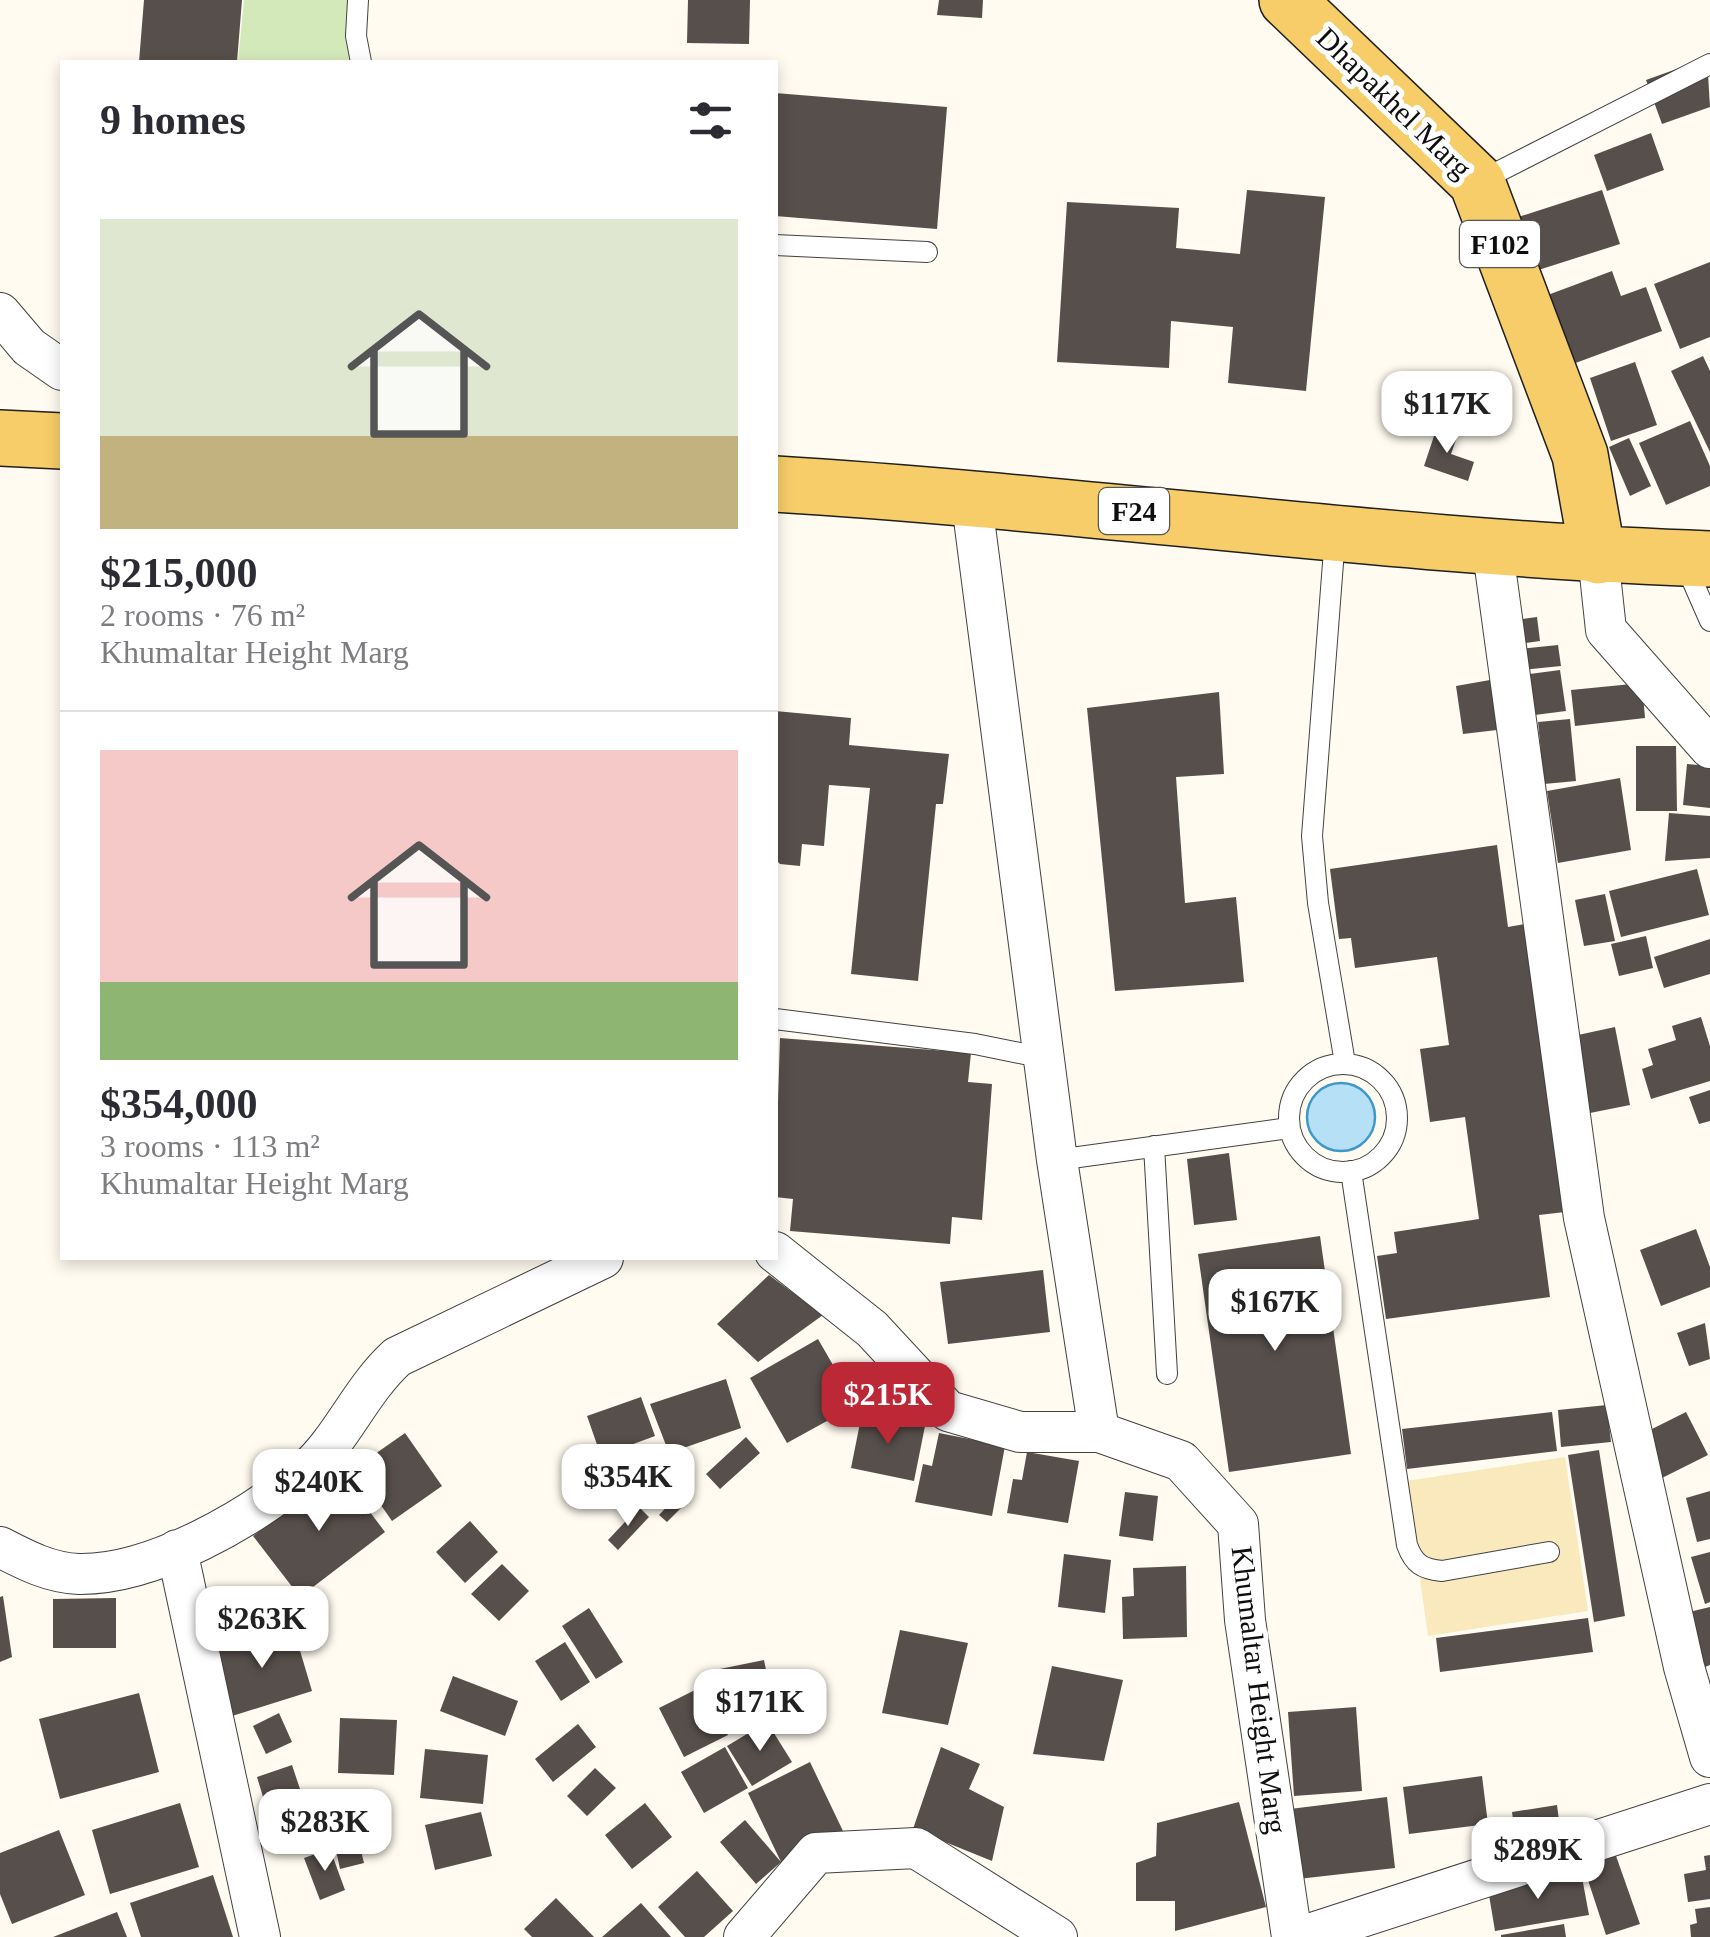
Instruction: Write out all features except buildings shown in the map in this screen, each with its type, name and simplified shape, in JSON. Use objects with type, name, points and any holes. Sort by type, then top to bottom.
[{"type":"main road","name":"Dhapakhel Marg","points":[[1287,0],[1476,182],[1580,455],[1598,556]]},
{"type":"main road","points":[[0,438],[60,441]]},
{"type":"main road","name":"F24","points":[[778,484],[971,496],[1598,556],[1696,558]]},
{"type":"street","points":[[0,313],[30,347],[60,369]]},
{"type":"street","points":[[971,496],[1057,1160],[1099,1432]]},
{"type":"street","points":[[1492,545],[1584,1218],[1684,1667],[1710,1757]]},
{"type":"street","points":[[1598,556],[1606,630],[1710,748]]},
{"type":"street","name":"Khumaltar Height Marg","points":[[778,1254],[872,1329],[948,1411],[1020,1432],[1099,1432],[1181,1461],[1238,1524],[1244,1620],[1292,1937]]},
{"type":"street","points":[[0,1547],[39,1567],[79,1574],[124,1568],[177,1550],[232,1523],[309,1469],[371,1381],[398,1357],[599,1260]]},
{"type":"street","points":[[177,1550],[260,1937]]},
{"type":"street","points":[[1300,1937],[1710,1804]]},
{"type":"street","points":[[744,1937],[816,1854],[916,1848],[1057,1937]]},
{"type":"lane","points":[[358,0],[356,36],[362,60]]},
{"type":"lane","points":[[1476,182],[1710,64]]},
{"type":"lane","points":[[778,245],[927,252]]},
{"type":"lane","points":[[1336,530],[1312,836],[1318,903],[1345,1063]]},
{"type":"lane","points":[[1696,558],[1710,621]]},
{"type":"lane","points":[[778,1019],[975,1044],[1044,1058]]},
{"type":"lane","points":[[1345,1063],[1377,1076],[1395,1106],[1396,1123],[1382,1154],[1351,1171],[1318,1166],[1295,1143],[1290,1128],[1288,1111],[1302,1082],[1314,1072],[1345,1063]]},
{"type":"lane","points":[[1057,1160],[1290,1128]]},
{"type":"lane","points":[[1154,1146],[1168,1374]]},
{"type":"lane","points":[[1351,1171],[1407,1545],[1413,1560],[1425,1569],[1442,1570],[1550,1552]]},
{"type":"green space","points":[[244,0],[352,0],[359,60],[238,60]]},
{"type":"sand","points":[[1565,1457],[1588,1611],[1428,1636],[1406,1481]]},
{"type":"water","points":[[1341,1083],[1365,1093],[1375,1117],[1365,1141],[1341,1151],[1317,1141],[1307,1117],[1317,1093]]}]
